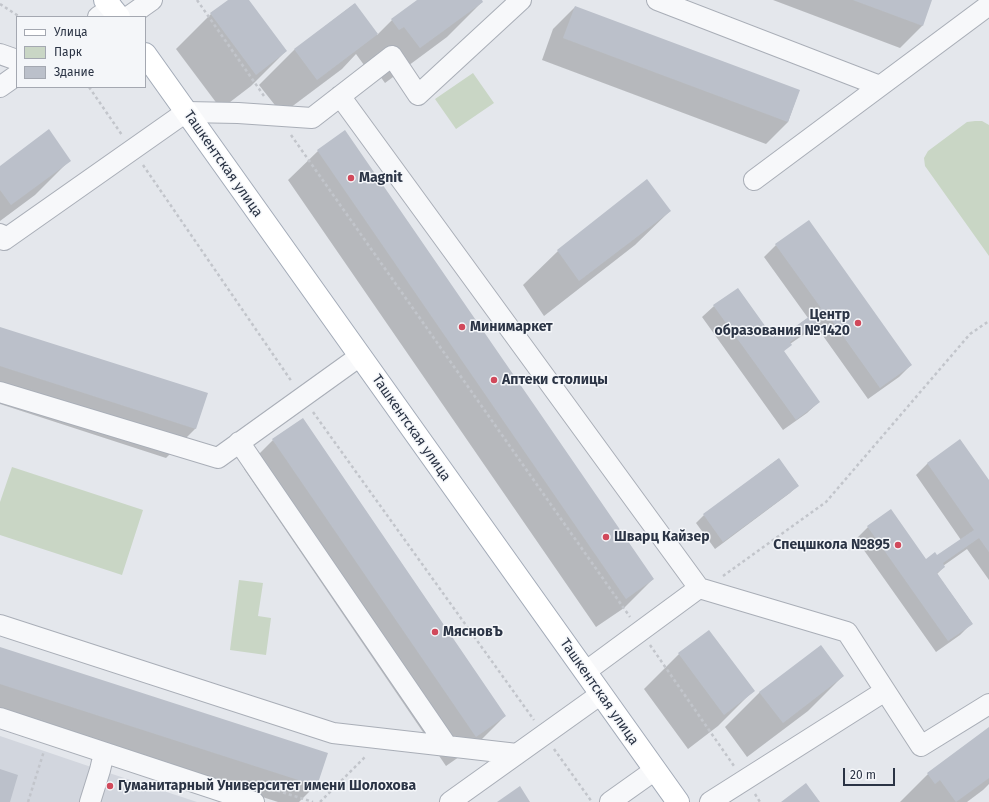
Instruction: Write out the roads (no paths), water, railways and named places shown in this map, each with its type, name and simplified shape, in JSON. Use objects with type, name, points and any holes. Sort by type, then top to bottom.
[{"type":"main road","name":"Ташкентская улица","points":[[146,55],[678,802]]},
{"type":"lane","points":[[112,12],[152,0]]},
{"type":"lane","points":[[0,234],[4,240],[186,112],[278,115],[312,118],[392,56],[418,95],[521,0]]},
{"type":"lane","points":[[657,0],[880,86]]},
{"type":"lane","points":[[754,180],[989,5]]},
{"type":"lane","points":[[0,54],[16,60]]},
{"type":"lane","points":[[0,88],[16,76]]},
{"type":"lane","points":[[340,96],[699,588],[847,632],[921,746],[989,704]]},
{"type":"lane","points":[[0,392],[218,458],[360,356]]},
{"type":"lane","points":[[239,442],[447,746]]},
{"type":"lane","points":[[586,672],[699,588]]},
{"type":"lane","points":[[0,625],[333,733],[517,754]]},
{"type":"lane","points":[[710,802],[885,691]]},
{"type":"lane","points":[[450,802],[601,694]]},
{"type":"lane","points":[[0,718],[254,802]]},
{"type":"lane","points":[[90,802],[104,753]]},
{"type":"lane","points":[[610,802],[655,770]]},
{"type":"place","name":"Magnit","points":[[351,178]]},
{"type":"place","name":"Центр образования №1420","points":[[858,323]]},
{"type":"place","name":"Минимаркет","points":[[462,327]]},
{"type":"place","name":"Аптеки столицы","points":[[494,380]]},
{"type":"place","name":"Шварц Кайзер","points":[[606,537]]},
{"type":"place","name":"Спецшкола №895","points":[[898,545]]},
{"type":"place","name":"МясновЪ","points":[[435,632]]},
{"type":"place","name":"Гуманитарный Университет имени Шолохова","points":[[110,786]]}]
